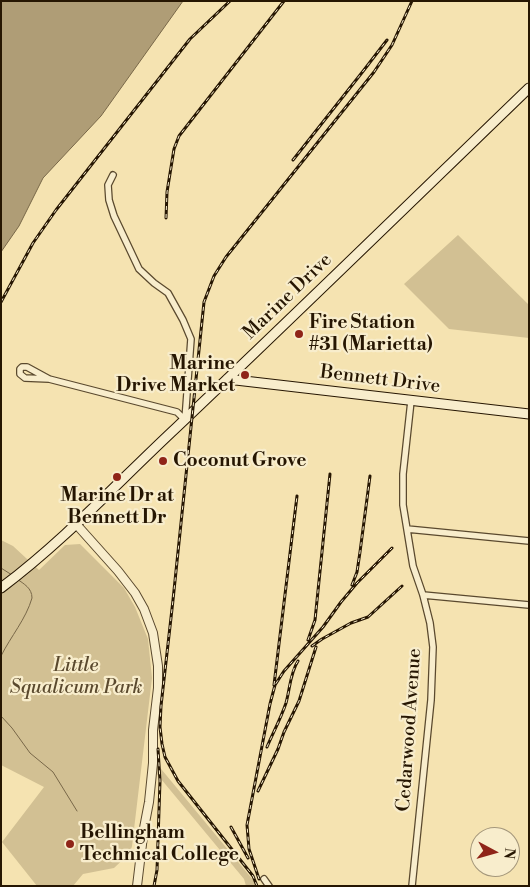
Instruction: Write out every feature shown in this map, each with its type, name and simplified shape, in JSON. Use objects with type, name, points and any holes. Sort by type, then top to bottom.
[{"type":"main road","name":"Marine Drive","points":[[1,588],[28,568],[76,524],[529,88]]},
{"type":"main road","name":"Bennett Drive","points":[[227,379],[529,414]]},
{"type":"street","points":[[113,175],[108,185],[114,216],[138,269],[168,293],[191,339],[185,420]]},
{"type":"street","points":[[48,379],[177,412],[185,420]]},
{"type":"street","name":"Cedarwood Avenue","points":[[411,400],[403,474],[403,505],[414,566],[430,622],[433,647],[431,700],[412,886]]},
{"type":"street","points":[[76,524],[131,587],[144,609],[153,632],[158,666],[158,688],[153,730],[153,764],[150,795],[137,886]]},
{"type":"street","points":[[407,529],[529,541]]},
{"type":"street","points":[[423,595],[529,605]]},
{"type":"street","points":[[264,879],[269,886]]},
{"type":"green space","points":[[458,235],[529,305],[529,338],[449,329],[404,284]]},
{"type":"green space","name":"Little Squalicum Park","points":[[1,540],[13,546],[39,570],[65,545],[80,544],[124,588],[135,607],[148,639],[152,678],[130,853],[114,868],[83,874],[73,886],[37,886],[2,842],[44,787],[1,765]]},
{"type":"green space","points":[[157,764],[258,886],[246,886],[244,879],[156,773]]},
{"type":"shaded area","points":[[1,1],[183,1],[101,116],[43,178],[19,226],[1,252]]},
{"type":"waterway","points":[[1,568],[12,575]]},
{"type":"waterway","points":[[1,656],[22,620],[32,598],[29,589],[17,579]]},
{"type":"waterway","points":[[1,716],[30,753],[53,772],[77,811]]},
{"type":"railway","points":[[1,302],[33,243],[56,210],[190,39],[230,1]]},
{"type":"railway","points":[[166,218],[167,192],[174,149],[179,136],[284,1]]},
{"type":"railway","points":[[257,886],[253,876],[178,781],[165,757],[160,727],[204,302],[214,276],[226,257],[374,72],[392,45],[412,1]]},
{"type":"railway","points":[[293,160],[387,40]]},
{"type":"railway","points":[[308,640],[315,620],[330,474]]},
{"type":"railway","points":[[352,585],[357,572],[370,476]]},
{"type":"railway","points":[[274,685],[297,496]]},
{"type":"railway","points":[[259,879],[249,849],[247,825],[275,685],[284,671],[323,627],[357,583],[392,548]]},
{"type":"railway","points":[[312,646],[351,623],[368,617],[402,586]]},
{"type":"railway","points":[[258,791],[299,701],[316,647]]},
{"type":"railway","points":[[267,747],[284,709],[292,676],[298,661]]},
{"type":"railway","points":[[154,886],[157,870],[160,781],[158,749]]},
{"type":"railway","points":[[231,827],[248,858]]},
{"type":"place","name":"Fire Station #31 (Marietta)","points":[[299,334]]},
{"type":"place","name":"Marine Drive Market","points":[[245,375]]},
{"type":"place","name":"Coconut Grove","points":[[163,461]]},
{"type":"place","name":"Marine Dr at Bennett Dr","points":[[117,477]]},
{"type":"place","name":"Bellingham Technical College","points":[[70,844]]}]
